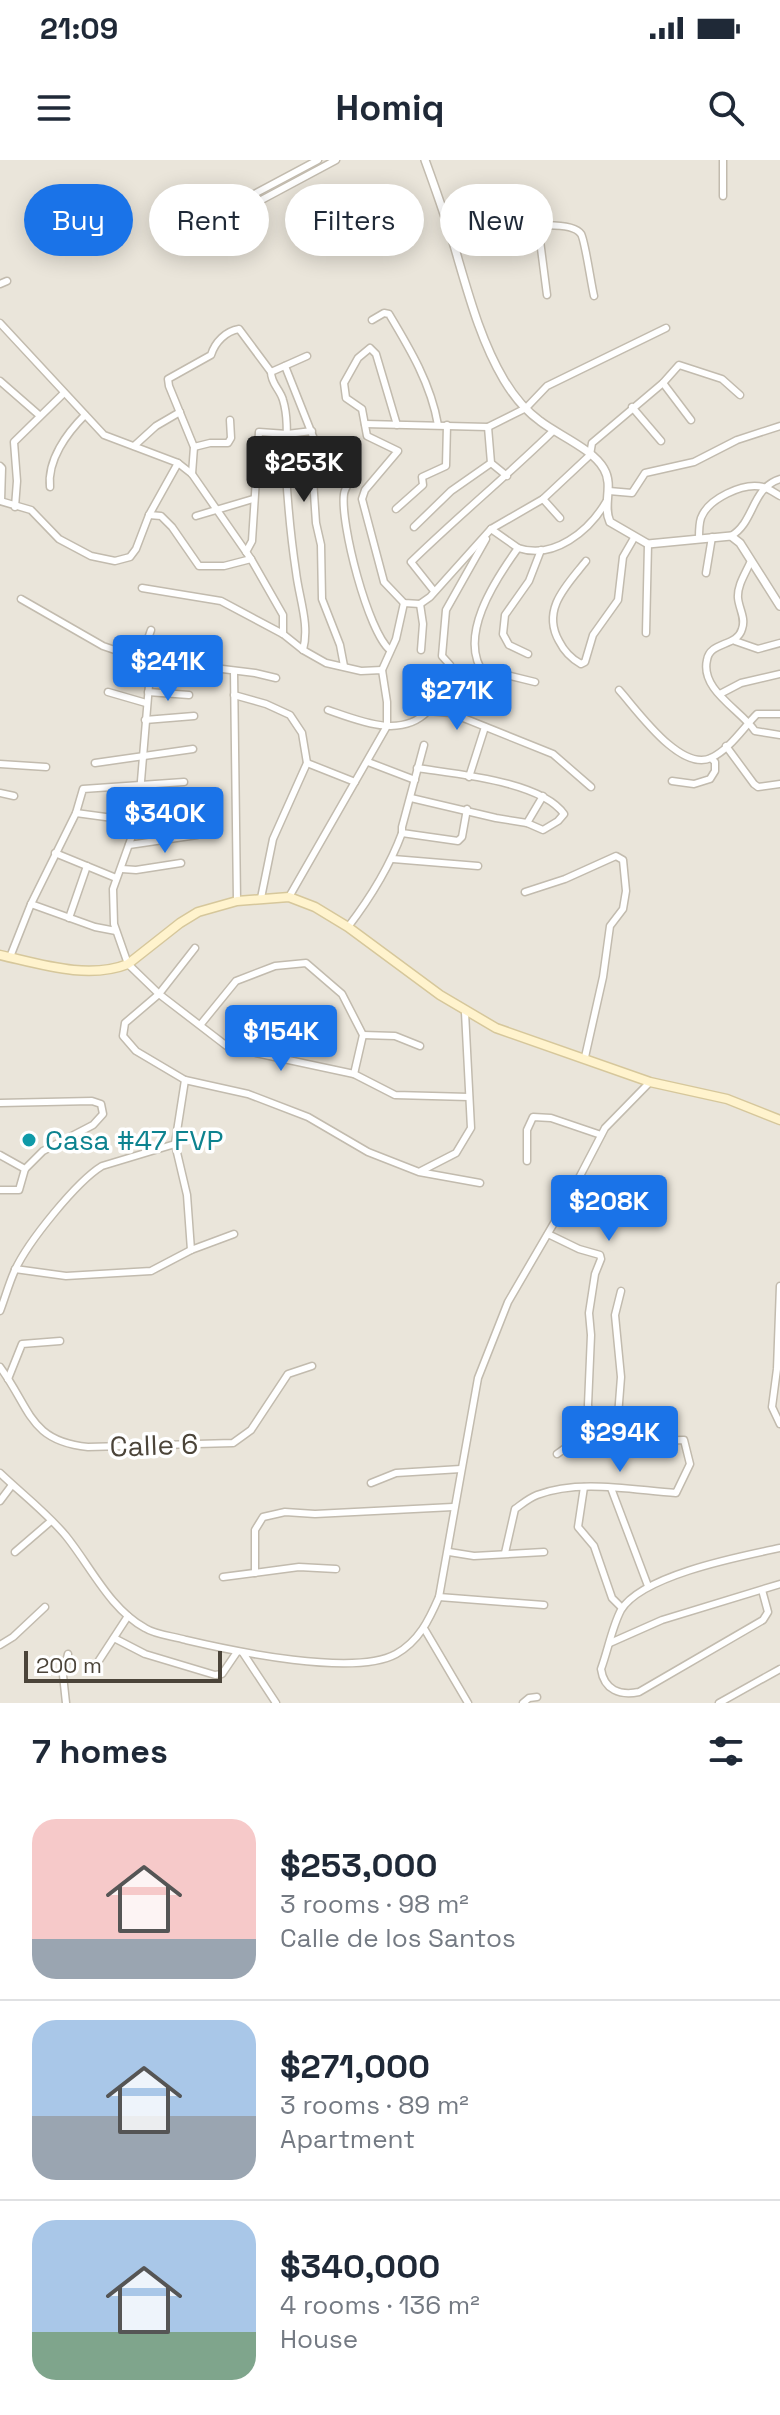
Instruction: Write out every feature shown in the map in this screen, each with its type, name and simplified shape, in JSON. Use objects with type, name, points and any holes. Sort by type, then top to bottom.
[{"type":"main road","points":[[5,956],[46,965],[110,969],[128,964],[198,912],[237,901],[289,897],[315,907],[348,927],[465,1012],[496,1028],[650,1082],[727,1099],[780,1120]]},
{"type":"street","points":[[269,186],[318,160]]},
{"type":"street","points":[[269,196],[336,160]]},
{"type":"street","points":[[425,160],[440,203]]},
{"type":"street","points":[[723,160],[723,196]]},
{"type":"street","points":[[553,226],[580,232],[594,296]]},
{"type":"street","points":[[457,256],[468,298],[499,371],[526,408],[553,431],[590,455],[605,471],[606,509],[610,522],[648,544],[731,536],[740,543],[780,606]]},
{"type":"street","points":[[542,256],[547,295]]},
{"type":"street","points":[[372,320],[384,313],[389,314],[425,380],[438,425]]},
{"type":"street","points":[[0,323],[104,435],[178,463],[192,474],[249,556],[283,615],[283,634]]},
{"type":"street","points":[[365,424],[488,427],[526,408],[547,386],[666,328]]},
{"type":"street","points":[[192,474],[194,447],[168,379],[211,355],[214,345],[232,330],[239,329],[271,372],[271,380],[283,400],[292,544],[299,599],[308,634],[303,650]]},
{"type":"street","points":[[397,425],[376,354],[370,348],[358,358],[344,383],[346,398],[362,409],[367,436],[398,451],[365,490],[362,499],[384,582],[404,603],[420,604],[491,529],[543,499],[590,455],[592,443],[663,383],[679,365],[722,379],[740,395]]},
{"type":"street","points":[[271,372],[307,356]]},
{"type":"street","points":[[285,366],[316,444],[313,479],[321,545],[322,599],[340,645],[344,666]]},
{"type":"street","points":[[0,381],[39,415]]},
{"type":"street","points":[[663,383],[691,420]]},
{"type":"street","points":[[15,507],[14,442],[64,393]]},
{"type":"street","points":[[632,407],[661,441]]},
{"type":"street","points":[[134,446],[156,426],[180,412]]},
{"type":"street","points":[[50,487],[48,474],[56,456],[74,426],[85,415]]},
{"type":"street","points":[[194,447],[228,443],[231,438],[230,420]]},
{"type":"street","points":[[396,509],[423,485],[422,477],[446,466],[447,425]]},
{"type":"street","points":[[608,496],[632,493],[645,473],[694,462],[737,440],[780,426]]},
{"type":"street","points":[[488,427],[491,463],[507,476]]},
{"type":"street","points":[[249,556],[259,432],[287,434],[312,431]]},
{"type":"street","points":[[434,591],[411,562],[553,431]]},
{"type":"street","points":[[0,466],[1,501],[31,510],[59,539],[80,551],[115,561],[130,557],[178,463]]},
{"type":"street","points":[[414,527],[451,491],[491,463]]},
{"type":"street","points":[[256,470],[286,470]]},
{"type":"street","points":[[356,471],[344,495],[349,538],[360,588],[381,643],[390,650]]},
{"type":"street","points":[[731,536],[746,521],[764,487],[780,479]]},
{"type":"street","points":[[699,538],[701,519],[715,502],[749,486],[764,487],[780,496]]},
{"type":"street","points":[[491,529],[527,551],[559,546],[577,536],[597,518],[608,496]]},
{"type":"street","points":[[196,516],[253,499]]},
{"type":"street","points":[[543,499],[560,518]]},
{"type":"street","points":[[149,515],[161,516],[172,527],[199,566],[224,566],[249,556]]},
{"type":"street","points":[[450,665],[442,656],[446,610],[491,529]]},
{"type":"street","points":[[706,573],[712,537]]},
{"type":"street","points":[[586,561],[558,597],[552,622],[563,649],[581,664],[585,662],[593,635],[618,600],[623,557],[634,538]]},
{"type":"street","points":[[646,633],[648,544]]},
{"type":"street","points":[[518,548],[496,579],[474,632],[477,664],[485,675],[502,674],[535,682]]},
{"type":"street","points":[[528,654],[509,645],[503,634],[505,615],[529,581],[541,550]]},
{"type":"street","points":[[750,563],[739,586],[742,632],[735,641],[712,650],[706,659],[707,674],[720,694],[758,732],[780,735]]},
{"type":"street","points":[[142,588],[221,601],[283,634],[326,663],[361,671],[382,670]]},
{"type":"street","points":[[21,599],[103,646],[141,659],[276,678]]},
{"type":"street","points":[[289,897],[387,726],[382,670],[396,639],[404,603]]},
{"type":"street","points":[[420,604],[423,624],[421,650]]},
{"type":"street","points":[[141,659],[151,630]]},
{"type":"street","points":[[735,641],[758,649],[780,643]]},
{"type":"street","points":[[234,671],[237,901]]},
{"type":"street","points":[[720,694],[741,683],[780,674]]},
{"type":"street","points":[[189,695],[149,688],[135,821],[122,869],[113,889],[114,924],[128,964],[159,994],[228,1047],[354,1074],[395,1095],[469,1097]]},
{"type":"street","points":[[619,690],[656,732],[685,757],[699,760],[711,758],[743,732],[757,714],[780,714]]},
{"type":"street","points":[[108,692],[146,703]]},
{"type":"street","points":[[234,695],[290,715],[302,733],[307,763],[273,839],[261,898]]},
{"type":"street","points":[[328,710],[387,726],[405,726],[419,721],[428,711],[451,713],[553,754],[591,787]]},
{"type":"street","points":[[145,720],[194,716]]},
{"type":"street","points":[[469,777],[485,727]]},
{"type":"street","points":[[348,927],[393,859],[424,745]]},
{"type":"street","points":[[726,746],[758,787],[779,784],[780,776]]},
{"type":"street","points":[[95,763],[193,749]]},
{"type":"street","points":[[672,781],[694,784],[710,779],[715,771],[715,762],[711,758]]},
{"type":"street","points":[[368,762],[415,780]]},
{"type":"street","points":[[307,763],[355,782]]},
{"type":"street","points":[[0,764],[46,767]]},
{"type":"street","points":[[411,798],[527,823],[546,830],[564,814],[543,796],[469,777],[417,768]]},
{"type":"street","points":[[5,956],[76,813],[83,789],[184,782]]},
{"type":"street","points":[[0,793],[14,796]]},
{"type":"street","points":[[527,823],[543,796]]},
{"type":"street","points":[[402,833],[458,841],[462,837],[467,809]]},
{"type":"street","points":[[76,813],[135,821],[184,810]]},
{"type":"street","points":[[129,845],[197,835]]},
{"type":"street","points":[[55,853],[116,878]]},
{"type":"street","points":[[525,892],[616,856],[623,860],[626,891],[623,909],[610,926],[603,977],[585,1057]]},
{"type":"street","points":[[393,859],[478,866]]},
{"type":"street","points":[[122,869],[136,870],[181,863]]},
{"type":"street","points":[[69,918],[87,866]]},
{"type":"street","points":[[31,904],[116,931]]},
{"type":"street","points":[[195,948],[159,994],[125,1023],[123,1036],[136,1051],[185,1080],[248,1094],[308,1117],[368,1152],[419,1172],[480,1183]]},
{"type":"street","points":[[201,1024],[236,981],[275,966],[306,963],[342,994],[363,1035],[354,1074]]},
{"type":"street","points":[[419,1172],[456,1153],[471,1128],[465,1012]]},
{"type":"street","points":[[363,1035],[395,1036],[420,1046]]},
{"type":"street","points":[[185,1080],[175,1144],[187,1195],[191,1250]]},
{"type":"street","points":[[0,1473],[64,1534],[128,1616],[147,1630],[240,1653],[311,1661],[376,1662],[398,1653],[425,1630],[439,1597],[478,1378],[508,1302],[605,1128],[650,1082]]},
{"type":"street","points":[[0,1103],[92,1101],[103,1108],[103,1114],[93,1125],[43,1151],[25,1169],[19,1190],[0,1190]]},
{"type":"street","points":[[527,1161],[527,1130],[533,1117],[551,1118],[601,1135]]},
{"type":"street","points":[[0,1311],[15,1269],[55,1212],[92,1172],[102,1166],[175,1144]]},
{"type":"street","points":[[0,1155],[25,1169]]},
{"type":"street","points":[[15,1269],[66,1276],[151,1271],[191,1250],[234,1234]]},
{"type":"street","points":[[548,1234],[600,1255],[589,1313],[589,1411],[629,1416]]},
{"type":"street","points":[[780,1286],[777,1369],[772,1407],[780,1424]]},
{"type":"street","points":[[618,1416],[621,1377],[615,1315],[621,1291]]},
{"type":"street","points":[[8,1379],[22,1344],[60,1341]]},
{"type":"street","name":"Calle 6","points":[[0,1367],[34,1424],[44,1434],[66,1445],[88,1447],[233,1443],[251,1430],[288,1374],[312,1366]]},
{"type":"street","points":[[505,1553],[515,1509],[535,1496],[584,1487],[676,1493],[690,1464],[684,1440],[638,1441],[574,1453],[564,1449],[557,1454]]},
{"type":"street","points":[[371,1483],[396,1473],[461,1469]]},
{"type":"street","points":[[0,1501],[12,1485]]},
{"type":"street","points":[[584,1487],[578,1527],[594,1546],[612,1598],[622,1608]]},
{"type":"street","points":[[611,1488],[648,1586]]},
{"type":"street","points":[[255,1573],[255,1530],[263,1517],[285,1512],[315,1514],[453,1507]]},
{"type":"street","points":[[15,1552],[51,1521]]},
{"type":"street","points":[[762,1590],[768,1612],[763,1620],[639,1692],[626,1695],[614,1691],[603,1678],[601,1669],[622,1608],[648,1586],[720,1560],[780,1548]]},
{"type":"street","points":[[449,1552],[474,1556],[544,1552]]},
{"type":"street","points":[[223,1577],[299,1567],[336,1569]]},
{"type":"street","points":[[610,1644],[662,1620],[780,1584]]},
{"type":"street","points":[[439,1597],[544,1605]]},
{"type":"street","points":[[0,1645],[45,1607]]},
{"type":"street","points":[[98,1662],[128,1616]]},
{"type":"street","points":[[425,1630],[468,1703]]},
{"type":"street","points":[[114,1638],[145,1654],[215,1675],[222,1674],[240,1653]]},
{"type":"street","points":[[240,1653],[276,1703]]},
{"type":"street","points":[[66,1703],[63,1675],[68,1654]]},
{"type":"street","points":[[719,1703],[780,1669]]},
{"type":"street","points":[[523,1703],[537,1697]]},
{"type":"shaded area","points":[[0,160],[780,160],[780,1703],[0,1703]]},
{"type":"place","name":"Casa #47 FVP","points":[[29,1140]]}]
